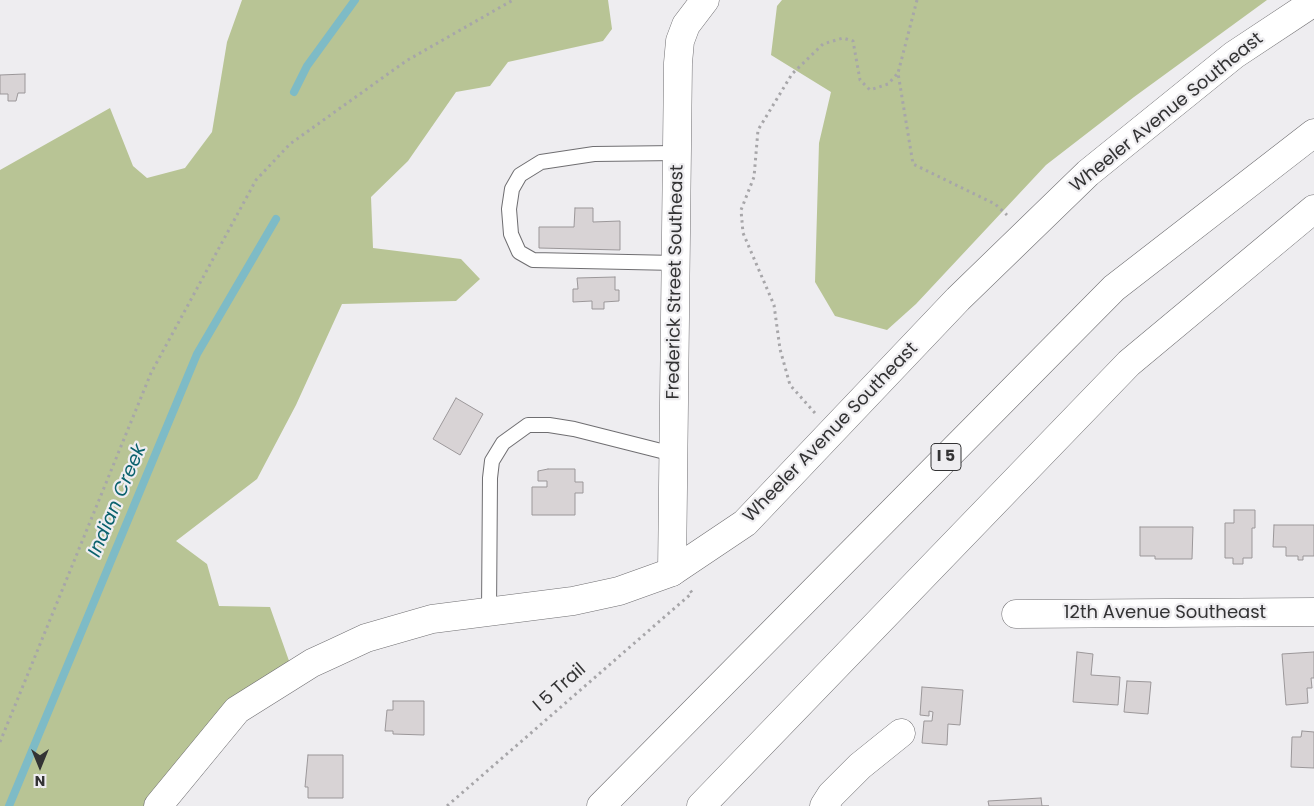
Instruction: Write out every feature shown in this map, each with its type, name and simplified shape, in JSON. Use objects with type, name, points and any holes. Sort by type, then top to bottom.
[{"type":"main road","name":"Frederick Street Southeast","points":[[672,572],[677,92],[680,41],[686,26],[705,0]]},
{"type":"main road","name":"Wheeler Avenue Southeast","points":[[158,806],[237,710],[312,663],[366,638],[394,628],[432,619],[573,601],[610,593],[672,572],[745,524],[958,300],[1088,173],[1234,56],[1314,2]]},
{"type":"main road","name":"I 5","points":[[601,806],[1114,288],[1314,133]]},
{"type":"main road","points":[[701,806],[1129,363],[1314,209]]},
{"type":"main road","name":"12th Avenue Southeast","points":[[1016,614],[1314,612]]},
{"type":"main road","points":[[824,806],[831,795],[860,766],[901,733]]},
{"type":"lane","points":[[676,263],[533,260],[519,252],[511,234],[509,208],[512,189],[520,175],[541,162],[594,154],[677,153]]},
{"type":"lane","points":[[489,612],[490,478],[492,461],[504,442],[528,425],[549,425],[574,428],[673,454]]},
{"type":"path","points":[[0,742],[152,373],[256,180],[290,144],[398,67],[513,0]]},
{"type":"path","points":[[917,0],[898,73],[913,164],[995,204],[1026,233]]},
{"type":"path","points":[[835,429],[811,411],[790,385],[780,349],[774,305],[743,233],[742,210],[754,177],[758,130],[792,74],[823,44],[843,38],[853,41],[860,80],[870,90],[888,84],[898,73]]},
{"type":"path","name":"I 5 Trail","points":[[447,806],[692,593]]},
{"type":"green space","points":[[242,0],[608,0],[612,29],[603,41],[508,62],[490,86],[456,92],[408,161],[371,197],[373,248],[461,259],[480,279],[456,301],[342,304],[296,405],[257,479],[176,541],[207,564],[219,606],[270,607],[294,675],[237,710],[161,806],[0,806],[0,170],[110,108],[133,166],[147,178],[185,168],[212,132],[227,42]]},
{"type":"green space","points":[[782,0],[1267,0],[1134,97],[1046,165],[916,304],[887,330],[835,316],[815,282],[819,143],[831,92],[771,55],[777,6]]},
{"type":"building","points":[[25,74],[25,93],[18,93],[16,101],[8,101],[8,94],[0,94],[0,75]]},
{"type":"building","points":[[575,208],[593,208],[593,222],[620,221],[620,250],[539,248],[539,227],[574,227]]},
{"type":"building","points":[[615,277],[615,290],[619,290],[619,301],[604,302],[604,309],[592,309],[592,301],[573,302],[573,289],[578,289],[577,278]]},
{"type":"building","points":[[456,398],[483,414],[460,455],[433,439]]},
{"type":"building","points":[[575,469],[575,482],[583,482],[583,493],[575,493],[575,515],[532,515],[532,487],[547,487],[547,481],[538,481],[538,471]]},
{"type":"building","points":[[1234,510],[1255,510],[1255,528],[1252,528],[1252,558],[1243,558],[1243,564],[1233,564],[1233,558],[1225,558],[1225,523],[1234,523]]},
{"type":"building","points":[[1274,525],[1314,525],[1314,556],[1303,556],[1303,560],[1298,560],[1298,556],[1286,556],[1286,547],[1273,547]]},
{"type":"building","points":[[1140,527],[1193,527],[1192,559],[1155,559],[1155,556],[1140,556]]},
{"type":"building","points":[[1077,652],[1093,654],[1091,675],[1120,677],[1118,705],[1073,702]]},
{"type":"building","points":[[1314,652],[1314,678],[1311,678],[1312,688],[1307,688],[1308,703],[1286,705],[1282,654]]},
{"type":"building","points":[[1127,681],[1151,682],[1148,714],[1124,712]]},
{"type":"building","points":[[922,687],[963,690],[960,725],[948,724],[947,745],[922,743],[924,721],[932,721],[933,712],[929,711],[929,716],[920,715]]},
{"type":"building","points":[[393,701],[424,701],[424,735],[393,734],[393,731],[385,731],[387,710],[393,710]]},
{"type":"building","points":[[1302,731],[1314,732],[1314,768],[1291,767],[1292,737],[1301,737]]},
{"type":"building","points":[[308,755],[343,755],[343,798],[308,798],[308,787],[305,787]]},
{"type":"building","points":[[1041,798],[1042,806],[989,806],[988,801]]},
{"type":"waterway","name":"Indian Creek","points":[[294,92],[307,66],[355,0]]},
{"type":"waterway","name":"Indian Creek","points":[[9,806],[197,354],[276,219]]}]
